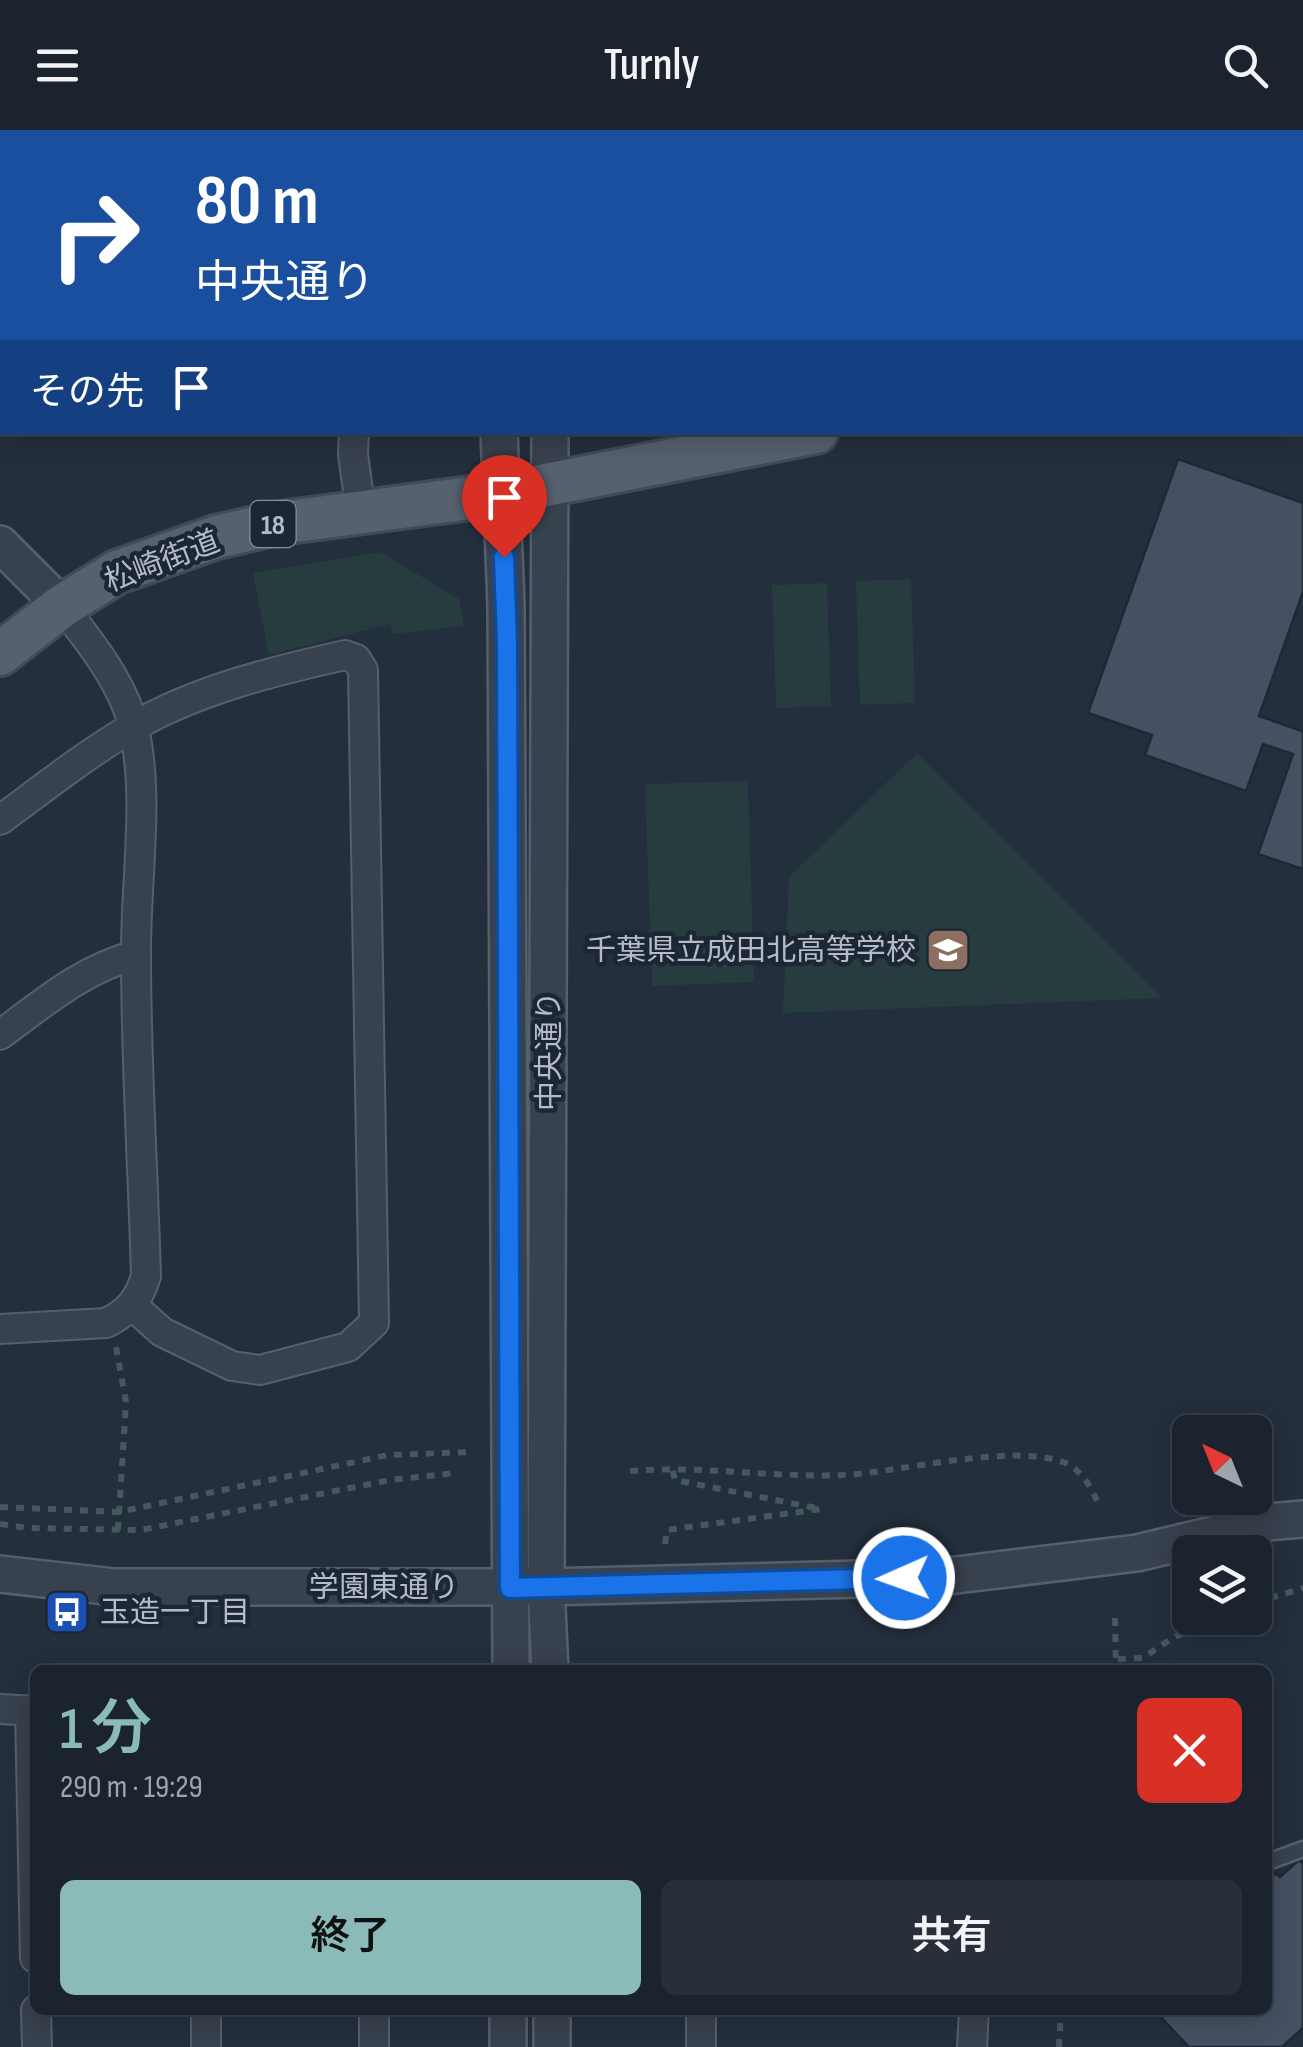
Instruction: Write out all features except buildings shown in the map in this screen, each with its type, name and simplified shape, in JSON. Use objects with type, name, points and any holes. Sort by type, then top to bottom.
[{"type":"main road","name":"松崎街道","points":[[0,654],[62,606],[117,572],[176,549],[273,524],[500,494],[800,435]]},
{"type":"street","points":[[354,435],[361,513]]},
{"type":"street","name":"中央通り","points":[[499,435],[506,604],[512,1665]]},
{"type":"street","name":"中央通り","points":[[550,435],[546,1588],[550,1665]]},
{"type":"street","points":[[0,544],[62,606],[113,678],[134,726],[140,814],[136,955],[146,1276],[132,1305],[106,1323],[0,1329]]},
{"type":"street","points":[[0,820],[74,764],[134,726],[217,690],[270,672],[345,655],[356,659],[363,670],[374,1323],[348,1347],[260,1370],[232,1366],[162,1332],[132,1305]]},
{"type":"street","points":[[0,1035],[62,989],[114,960],[136,955]]},
{"type":"street","name":"学園東通り","points":[[0,1574],[114,1587],[510,1588],[940,1576],[1137,1553],[1266,1522],[1303,1519]]},
{"type":"street","points":[[0,1710],[30,1710]]},
{"type":"street","points":[[36,2015],[37,2047]]},
{"type":"street","points":[[206,2015],[206,2047]]},
{"type":"street","points":[[365,2047],[374,2047],[374,2015]]},
{"type":"street","points":[[508,2015],[508,2047]]},
{"type":"street","points":[[552,2015],[552,2047]]},
{"type":"street","points":[[701,2015],[701,2047]]},
{"type":"street","points":[[972,2047],[974,2015]]},
{"type":"lane","points":[[1272,1861],[1303,1849]]},
{"type":"path","points":[[106,1323],[117,1348],[126,1402],[118,1530]]},
{"type":"path","points":[[0,1507],[119,1512],[388,1455],[472,1452]]},
{"type":"path","points":[[630,1471],[672,1468],[842,1475],[1009,1456],[1043,1458],[1065,1462],[1082,1476],[1100,1508]]},
{"type":"path","points":[[665,1544],[667,1530],[821,1509],[675,1480],[672,1468]]},
{"type":"path","points":[[0,1524],[141,1530],[390,1480],[456,1473]]},
{"type":"path","points":[[1272,1598],[1303,1588]]},
{"type":"path","points":[[1116,1618],[1117,1665]]},
{"type":"path","points":[[1118,1658],[1143,1658],[1179,1635]]},
{"type":"path","points":[[1058,2047],[1061,2015]]},
{"type":"green space","points":[[380,552],[459,599],[464,626],[393,634],[390,624],[269,655],[253,573]]},
{"type":"green space","points":[[911,579],[915,703],[860,705],[856,581]]},
{"type":"green space","points":[[827,583],[831,706],[776,708],[772,585]]},
{"type":"green space","points":[[917,753],[1162,998],[783,1013],[789,877]]},
{"type":"green space","points":[[748,781],[754,982],[652,986],[645,784]]},
{"type":"place","name":"千葉県立成田北高等学校","points":[[948,950]]},
{"type":"place","name":"玉造一丁目","points":[[67,1612]]},
{"type":"route","points":[[504,557],[510,1588],[904,1578]]}]
